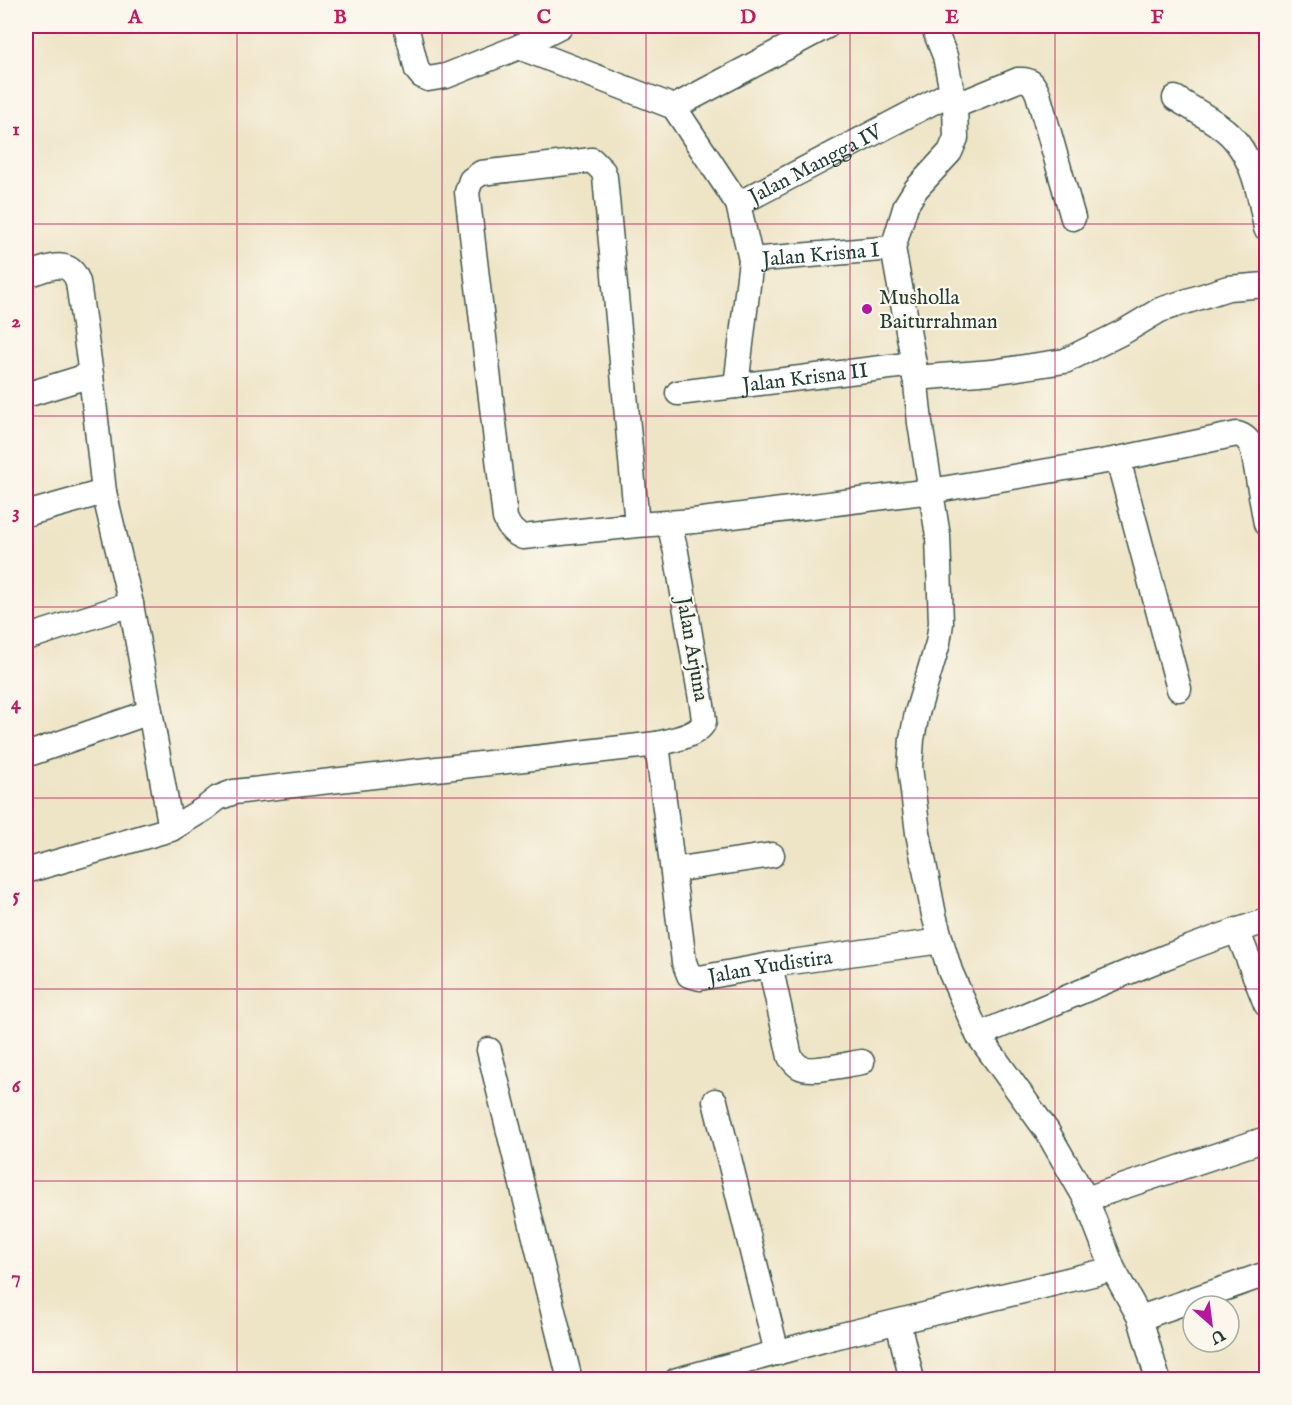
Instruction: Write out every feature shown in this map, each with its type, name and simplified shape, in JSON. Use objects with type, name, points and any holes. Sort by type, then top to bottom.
[{"type":"street","points":[[406,26],[417,70],[428,79],[446,76],[519,46],[560,26]]},
{"type":"street","points":[[519,46],[674,106],[827,26]]},
{"type":"street","points":[[933,26],[945,56],[954,99],[956,138],[950,152],[916,189],[906,205],[893,248],[915,371],[920,423],[938,536],[941,623],[938,643],[917,713],[910,767],[918,833],[941,941],[950,971],[978,1035],[1047,1131],[1086,1199],[1113,1269],[1140,1318],[1158,1380]]},
{"type":"street","name":"Jalan Mangga IV","points":[[674,106],[738,204],[954,99],[1026,79],[1032,83],[1038,94],[1073,218]]},
{"type":"street","points":[[1175,98],[1226,130],[1235,140],[1257,184],[1266,228]]},
{"type":"street","points":[[637,525],[603,171],[592,160],[481,173],[471,180],[467,192],[505,518],[508,526],[517,535],[523,537],[637,525],[669,524],[931,490],[1118,459],[1237,434],[1243,435],[1253,450],[1266,524]]},
{"type":"street","name":"Jalan Krisna II","points":[[738,204],[751,260],[736,386],[915,371],[992,372],[1065,361],[1125,331],[1160,310],[1228,288],[1266,285]]},
{"type":"street","name":"Jalan Krisna I","points":[[751,260],[893,248]]},
{"type":"street","points":[[26,275],[59,266],[67,267],[75,274],[91,375],[104,492],[131,604],[171,829]]},
{"type":"street","points":[[26,395],[91,375]]},
{"type":"street","points":[[678,393],[736,386]]},
{"type":"street","points":[[1118,459],[1179,689]]},
{"type":"street","points":[[26,514],[104,492]]},
{"type":"street","name":"Jalan Arjuna","points":[[657,744],[693,733],[701,729],[704,721],[678,564],[669,524]]},
{"type":"street","points":[[26,638],[131,604]]},
{"type":"street","points":[[26,755],[150,712]]},
{"type":"street","points":[[26,871],[171,829],[218,798],[234,792],[657,744]]},
{"type":"street","name":"Jalan Yudistira","points":[[657,744],[684,962],[689,975],[700,978],[770,965],[941,941]]},
{"type":"street","points":[[673,870],[772,855]]},
{"type":"street","points":[[978,1035],[1169,955],[1266,921]]},
{"type":"street","points":[[1237,930],[1266,1004]]},
{"type":"street","points":[[770,965],[790,1057],[795,1063],[799,1067],[812,1070],[862,1062]]},
{"type":"street","points":[[489,1050],[570,1380]]},
{"type":"street","points":[[715,1101],[777,1353]]},
{"type":"street","points":[[1086,1199],[1266,1139]]},
{"type":"street","points":[[677,1380],[1113,1269]]},
{"type":"street","points":[[1140,1318],[1266,1274]]},
{"type":"street","points":[[898,1322],[912,1380]]},
{"type":"place","name":"Musholla Baiturrahman","points":[[867,309]]}]
